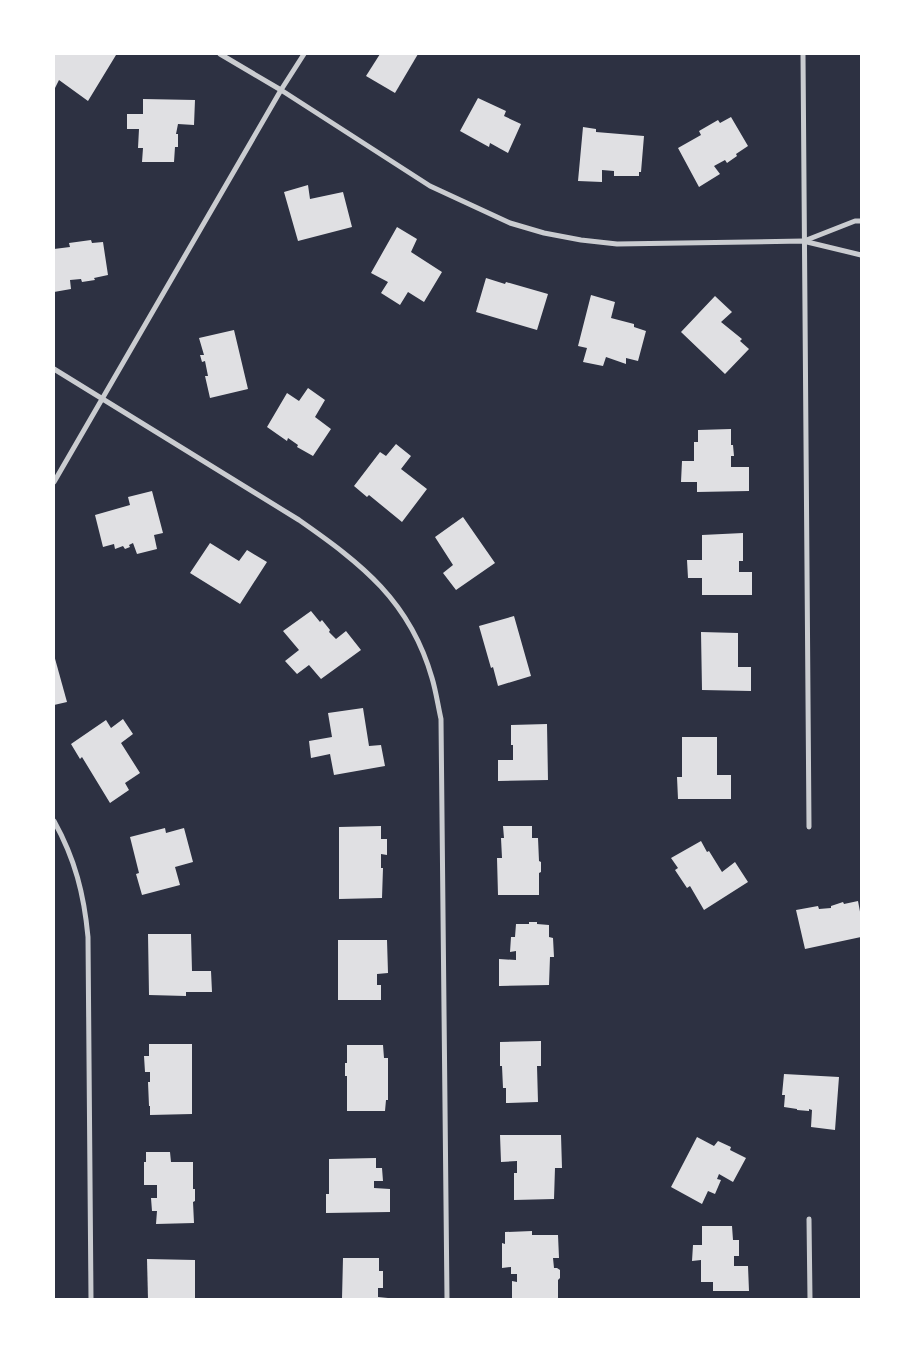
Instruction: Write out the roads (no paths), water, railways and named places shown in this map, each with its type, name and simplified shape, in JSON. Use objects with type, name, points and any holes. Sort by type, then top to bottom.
[{"type":"street","points":[[220,54],[281,90],[430,186],[510,223],[562,236],[617,244],[804,241],[861,255]]},
{"type":"street","points":[[54,482],[281,90],[304,54]]},
{"type":"street","points":[[803,54],[809,826]]},
{"type":"street","points":[[804,241],[855,221],[861,221]]},
{"type":"street","points":[[54,369],[299,520],[333,543],[359,564],[391,596],[420,644],[432,678],[440,719],[447,1299]]},
{"type":"street","points":[[54,822],[62,835],[77,874],[85,909],[88,937],[91,1299]]},
{"type":"street","points":[[809,1218],[810,1299]]}]
